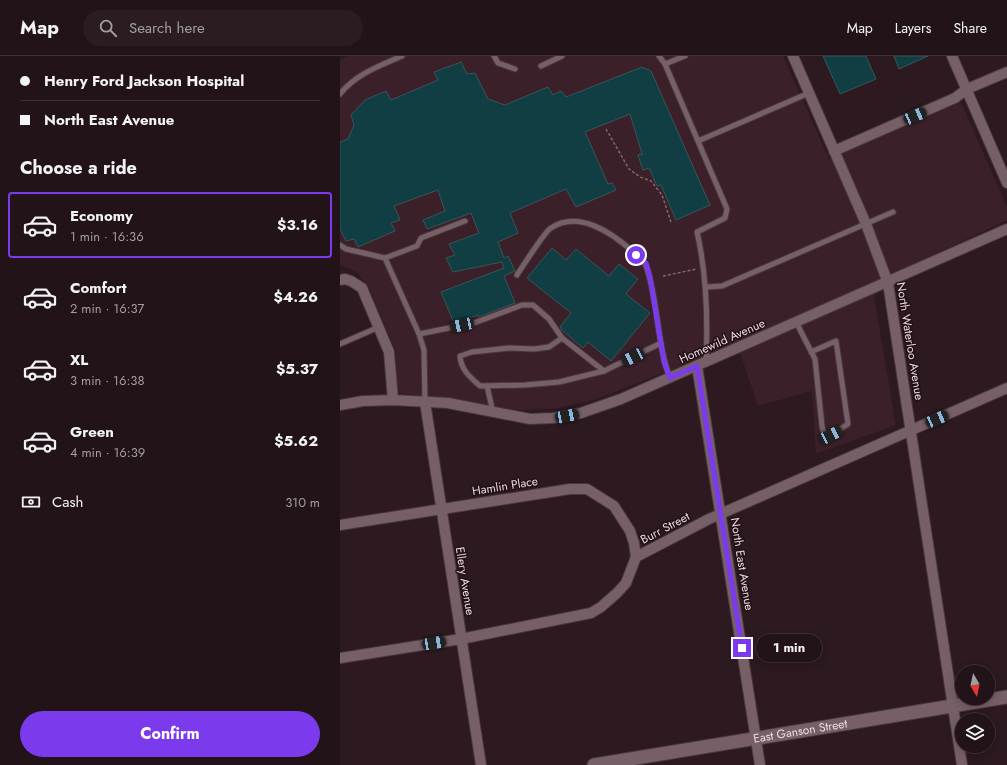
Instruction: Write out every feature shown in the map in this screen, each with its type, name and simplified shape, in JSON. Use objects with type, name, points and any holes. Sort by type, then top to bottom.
[{"type":"street","name":"North Waterloo Avenue","points":[[793,56],[866,224],[888,282],[962,765]]},
{"type":"street","points":[[952,56],[1007,183]]},
{"type":"street","points":[[834,151],[955,98],[967,90],[1007,72]]},
{"type":"street","name":"Homewild Avenue","points":[[340,405],[363,401],[393,400],[448,403],[530,419],[553,418],[581,413],[621,399],[670,378],[1007,229]]},
{"type":"street","points":[[340,280],[345,279],[351,281],[362,288],[389,352],[393,400]]},
{"type":"street","name":"North East Avenue","points":[[702,364],[721,514],[760,765]]},
{"type":"street","name":"Burr Street","points":[[340,658],[461,639],[591,613],[601,607],[626,583],[636,557],[721,514],[1007,388]]},
{"type":"street","name":"Ellery Avenue","points":[[424,402],[481,765]]},
{"type":"street","name":"Hamlin Place","points":[[340,526],[570,489],[587,489],[614,506],[630,531],[636,557]]},
{"type":"street","name":"East Ganson Street","points":[[594,765],[613,764],[756,738],[1007,697]]},
{"type":"lane","points":[[340,94],[346,86],[364,73],[402,56]]},
{"type":"lane","points":[[494,56],[498,63],[515,69]]},
{"type":"lane","points":[[541,66],[562,56]]},
{"type":"lane","points":[[660,56],[665,64],[727,209],[725,218],[697,232],[706,286],[702,364]]},
{"type":"lane","points":[[665,64],[685,56]]},
{"type":"lane","points":[[698,141],[809,93]]},
{"type":"lane","points":[[706,286],[722,286],[893,212]]},
{"type":"lane","points":[[517,274],[550,228],[568,220],[594,224],[618,238],[646,263],[650,277],[664,362],[670,378]]},
{"type":"lane","points":[[340,245],[346,249],[385,258],[417,246],[421,238],[465,221]]},
{"type":"lane","points":[[385,258],[419,334],[424,350],[424,402]]},
{"type":"lane","points":[[419,334],[474,323],[522,305],[533,305],[549,319],[562,338],[604,371]]},
{"type":"lane","points":[[796,322],[811,352],[815,359],[822,426],[824,434],[831,435],[848,424],[836,341],[811,352]]},
{"type":"lane","points":[[340,344],[379,327]]},
{"type":"lane","points":[[562,338],[549,347],[509,348],[472,352],[460,356],[461,362],[467,375],[480,386],[559,382],[604,371],[661,344]]},
{"type":"lane","points":[[487,386],[493,412]]},
{"type":"path","points":[[606,129],[629,169],[640,177],[651,181],[662,195],[671,222]]},
{"type":"path","points":[[663,276],[704,268]]},
{"type":"shaded area","points":[[349,56],[783,56],[829,159],[961,102],[1007,207],[1007,220],[872,284],[896,425],[816,454],[812,391],[758,406],[737,344],[594,400],[553,409],[520,410],[463,404],[399,393],[396,383],[396,352],[370,290],[357,272],[340,265],[340,60]]},
{"type":"building","points":[[823,56],[866,56],[876,79],[840,94]]},
{"type":"building","points":[[894,56],[928,56],[899,69]]},
{"type":"building","points":[[461,62],[467,74],[475,73],[488,99],[505,105],[548,87],[553,95],[561,91],[566,97],[642,67],[651,71],[710,205],[676,220],[661,185],[657,186],[649,168],[643,170],[638,155],[642,154],[630,114],[585,132],[608,184],[612,183],[616,190],[576,207],[566,189],[510,213],[518,233],[498,242],[504,258],[508,256],[515,271],[504,276],[515,303],[479,317],[478,315],[454,323],[441,292],[504,268],[502,262],[453,272],[446,258],[455,255],[449,244],[479,233],[471,213],[427,229],[423,220],[445,211],[438,190],[394,206],[400,220],[391,223],[395,231],[358,247],[354,239],[346,241],[340,229],[340,142],[348,139],[354,125],[351,115],[365,100],[386,91],[391,100],[438,80],[434,72]]},
{"type":"building","points":[[552,248],[566,260],[576,249],[609,276],[619,264],[638,279],[626,294],[650,313],[611,361],[588,342],[583,348],[562,330],[560,327],[571,313],[527,278]]},
{"type":"route","points":[[636,255],[646,263],[650,277],[664,362],[670,378],[697,366],[742,648]]}]
